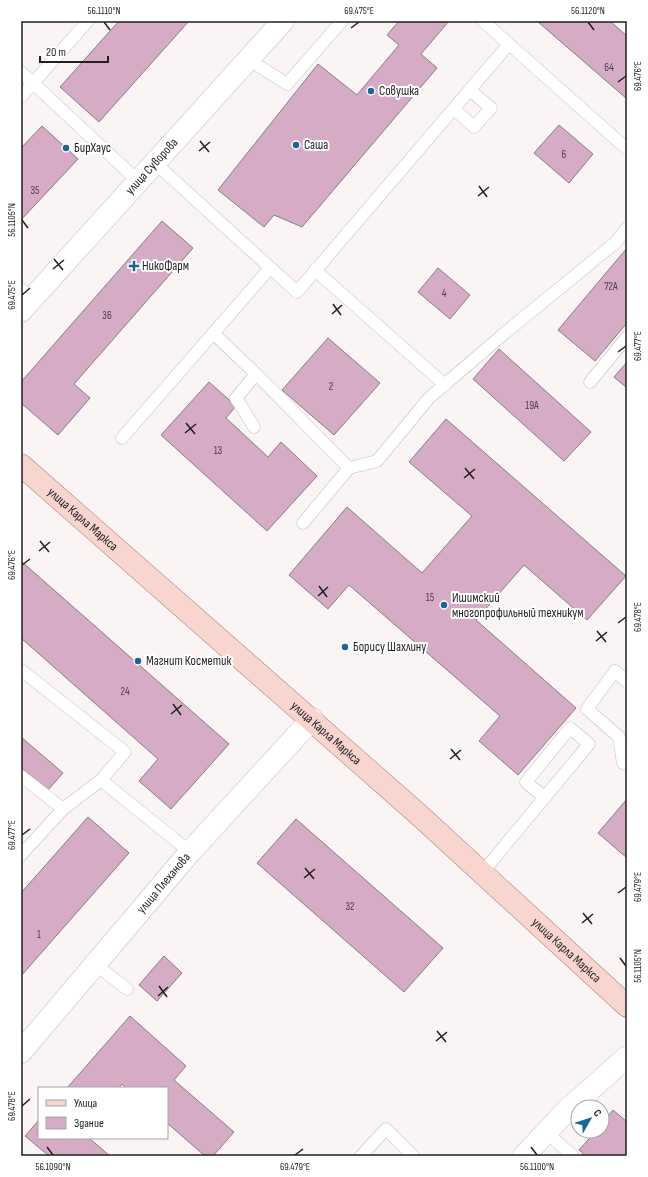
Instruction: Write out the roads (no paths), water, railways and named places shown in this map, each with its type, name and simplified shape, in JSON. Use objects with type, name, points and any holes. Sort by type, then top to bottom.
[{"type":"main road","name":"улица Карла Маркса","points":[[21,465],[418,814],[627,1006]]},
{"type":"street","name":"улица Суворова","points":[[25,299],[155,163],[283,21]]},
{"type":"street","name":"улица Плеханова","points":[[21,1052],[190,852],[312,720]]},
{"type":"street","points":[[524,1156],[567,1110],[627,1057]]},
{"type":"lane","points":[[21,97],[88,21]]},
{"type":"lane","points":[[248,59],[287,84],[342,21]]},
{"type":"lane","points":[[483,21],[627,149]]},
{"type":"lane","points":[[155,163],[297,292],[509,44]]},
{"type":"lane","points":[[21,72],[138,181]]},
{"type":"lane","points":[[454,109],[474,127],[491,108],[470,90]]},
{"type":"lane","points":[[303,523],[349,468],[377,461],[428,398],[615,243],[627,228]]},
{"type":"lane","points":[[122,438],[270,268]]},
{"type":"lane","points":[[316,270],[445,384]]},
{"type":"lane","points":[[213,333],[349,468]]},
{"type":"lane","points":[[590,382],[627,337]]},
{"type":"lane","points":[[254,427],[236,398],[256,374]]},
{"type":"lane","points":[[21,670],[125,752],[101,780],[63,810],[21,855]]},
{"type":"lane","points":[[626,762],[619,737],[587,709],[615,671],[627,682]]},
{"type":"lane","points":[[482,873],[545,798],[589,744],[570,728],[526,782],[545,798]]},
{"type":"lane","points":[[21,776],[63,810]]},
{"type":"lane","points":[[101,780],[190,852]]},
{"type":"lane","points":[[95,964],[127,989]]},
{"type":"lane","points":[[360,1156],[386,1129],[413,1156]]},
{"type":"lane","points":[[546,1132],[573,1156]]},
{"type":"place","name":"Совушка","points":[[371,91]]},
{"type":"place","name":"Саша","points":[[296,145]]},
{"type":"place","name":"БирХаус","points":[[66,148]]},
{"type":"place","name":"НикоФарм","points":[[134,266]]},
{"type":"place","name":"Ишимский многопрофильный техникум","points":[[444,605]]},
{"type":"place","name":"Борису Шахлину","points":[[345,647]]},
{"type":"place","name":"Магнит Косметик","points":[[138,661]]}]
